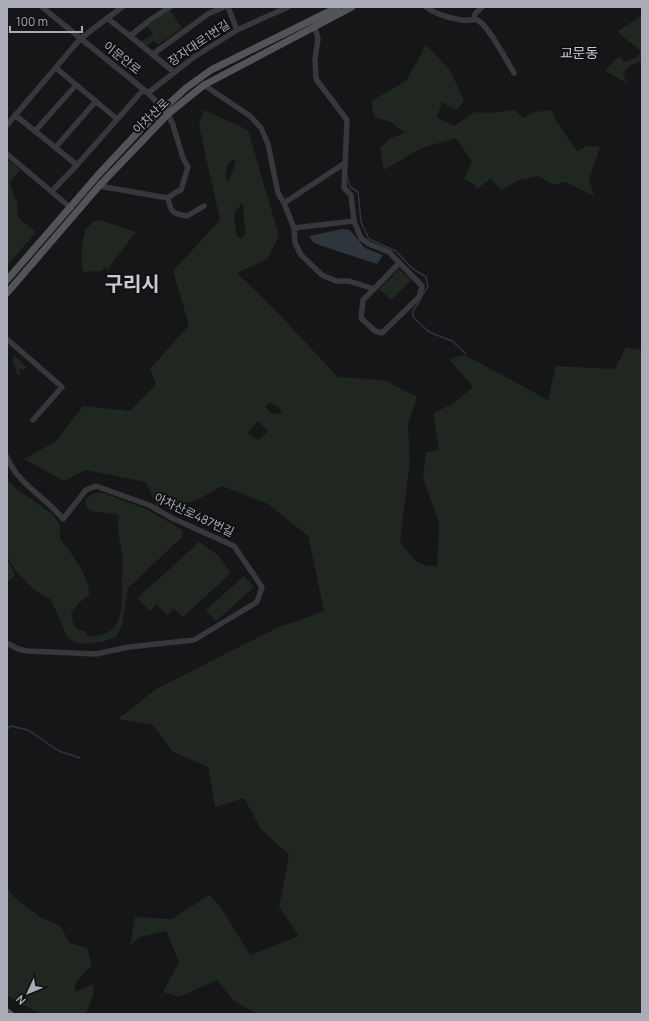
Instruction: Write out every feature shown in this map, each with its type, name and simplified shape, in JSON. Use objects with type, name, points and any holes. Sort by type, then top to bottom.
[{"type":"main road","name":"아차산로","points":[[7,280],[141,129],[204,85],[314,23],[338,7]]},
{"type":"main road","name":"아차산로","points":[[7,293],[186,88],[211,70],[352,7]]},
{"type":"street","name":"이문안로","points":[[42,7],[146,92],[165,111]]},
{"type":"street","points":[[7,125],[80,39],[122,7]]},
{"type":"street","points":[[130,36],[150,20],[170,7]]},
{"type":"street","name":"장자대로1번길","points":[[153,54],[202,18],[224,7]]},
{"type":"street","points":[[228,7],[237,30]]},
{"type":"street","name":"장자대로1번길","points":[[52,191],[117,119],[146,92],[194,57],[237,30],[288,7]]},
{"type":"street","points":[[426,7],[431,11],[462,20],[477,20],[483,25],[503,53],[514,73]]},
{"type":"street","points":[[474,20],[476,14],[482,7]]},
{"type":"street","points":[[107,18],[174,72]]},
{"type":"street","points":[[314,23],[318,39],[315,59],[316,79],[347,120],[344,188],[351,195],[354,221],[361,238],[369,244],[389,252],[422,286],[420,297],[382,333],[375,331],[361,318],[363,300],[399,263]]},
{"type":"street","points":[[56,68],[117,119]]},
{"type":"street","points":[[35,132],[76,85]]},
{"type":"street","points":[[204,85],[250,116],[261,128],[268,144],[278,193],[284,203],[294,228],[295,243],[301,255],[322,275],[336,281],[349,280],[374,289]]},
{"type":"street","points":[[55,148],[96,101]]},
{"type":"street","points":[[99,186],[168,198],[181,190],[188,167],[183,158],[173,125],[165,111]]},
{"type":"street","points":[[15,115],[77,165]]},
{"type":"street","points":[[7,154],[71,208]]},
{"type":"street","points":[[284,203],[345,163]]},
{"type":"street","points":[[168,198],[170,209],[174,213],[186,216],[204,206]]},
{"type":"street","points":[[294,228],[354,221]]},
{"type":"street","points":[[7,339],[62,387],[33,420]]},
{"type":"street","name":"아차산로487번길","points":[[7,458],[10,465],[24,483],[63,519],[86,490],[96,486],[149,505],[234,546],[262,587],[257,602],[194,640],[129,647],[96,654],[27,651],[18,649],[7,643]]},
{"type":"shaded area","points":[[170,10],[182,28],[158,45],[154,41],[146,46],[141,42],[153,34],[147,26]]},
{"type":"shaded area","points":[[642,15],[642,61],[631,65],[623,74],[627,83],[605,71],[619,56],[624,62],[636,58],[641,51],[617,32]]},
{"type":"shaded area","points":[[426,45],[450,70],[464,101],[457,110],[442,102],[437,117],[454,126],[475,112],[489,113],[515,110],[523,118],[535,112],[552,110],[555,119],[577,151],[587,146],[600,147],[589,180],[594,196],[565,182],[554,185],[538,176],[519,180],[502,190],[490,179],[477,189],[475,185],[464,179],[472,161],[456,138],[422,148],[384,170],[380,148],[391,138],[405,133],[391,122],[374,117],[371,101],[406,81]]},
{"type":"shaded area","points":[[204,110],[248,130],[279,236],[267,259],[237,273],[275,310],[338,377],[384,380],[417,397],[408,424],[410,461],[400,541],[411,556],[419,563],[437,566],[439,523],[423,477],[426,452],[439,450],[433,413],[452,404],[473,387],[449,359],[465,355],[548,400],[556,366],[615,369],[626,347],[642,350],[642,1014],[258,1014],[234,1001],[217,980],[179,997],[163,992],[179,962],[166,931],[140,937],[130,946],[135,917],[172,919],[209,895],[220,906],[250,955],[299,936],[279,907],[289,855],[261,829],[244,798],[215,807],[208,767],[173,752],[153,725],[118,719],[156,689],[277,628],[324,611],[308,536],[268,504],[222,486],[195,501],[157,507],[146,482],[85,470],[64,481],[24,459],[56,441],[83,406],[130,411],[156,384],[150,369],[189,325],[173,271],[220,220],[199,126]],"holes":[[[234,159],[236,162],[228,183],[226,170],[231,161]],[[241,203],[243,204],[246,233],[241,239],[237,236],[234,220],[235,210],[238,209]],[[271,403],[282,411],[280,414],[270,413],[266,407]],[[258,421],[268,431],[258,440],[248,433],[251,427],[253,427]]]},
{"type":"shaded area","points":[[7,159],[20,170],[10,182],[13,194],[17,201],[18,217],[36,232],[7,266]]},
{"type":"shaded area","points":[[99,220],[136,232],[107,270],[105,267],[101,271],[91,271],[87,273],[83,271],[82,268],[82,244],[84,231],[94,221]]},
{"type":"shaded area","points":[[342,229],[350,230],[365,248],[383,255],[377,264],[319,245],[313,242],[309,236]]},
{"type":"shaded area","points":[[399,269],[411,280],[391,300],[379,289]]},
{"type":"shaded area","points":[[15,356],[27,367],[24,370],[20,368],[19,372],[21,373],[18,375],[12,360]]},
{"type":"shaded area","points":[[7,480],[19,491],[52,514],[60,524],[60,539],[84,574],[89,589],[89,595],[79,603],[71,613],[74,625],[78,629],[85,631],[86,635],[94,636],[109,632],[118,620],[122,604],[122,553],[118,530],[119,516],[116,514],[91,511],[87,507],[85,501],[91,495],[96,493],[104,493],[148,510],[182,530],[182,537],[128,588],[122,626],[116,637],[98,643],[84,643],[67,637],[50,599],[36,591],[15,570],[7,556]]},
{"type":"shaded area","points":[[199,542],[218,555],[231,573],[183,617],[169,605],[173,609],[167,615],[157,605],[159,602],[150,611],[137,598],[150,586],[151,587]]},
{"type":"shaded area","points":[[7,558],[15,575],[7,582]]},
{"type":"shaded area","points":[[244,576],[254,587],[216,621],[206,610]]},
{"type":"shaded area","points":[[7,887],[13,896],[40,917],[60,926],[70,943],[87,948],[92,965],[76,982],[75,992],[94,984],[93,995],[86,1014],[42,1014],[22,1005],[7,995]]},
{"type":"waterway","points":[[347,177],[350,187],[358,192],[361,222],[369,239],[396,251],[413,269],[426,277],[428,286],[422,296]]},
{"type":"waterway","points":[[420,300],[413,311],[413,317],[429,332],[452,341],[465,353]]},
{"type":"waterway","points":[[7,730],[10,726],[28,730],[59,751],[80,758]]},
{"type":"district","name":"교문동","points":[[579,53]]},
{"type":"district","name":"구리시","points":[[132,284]]}]
